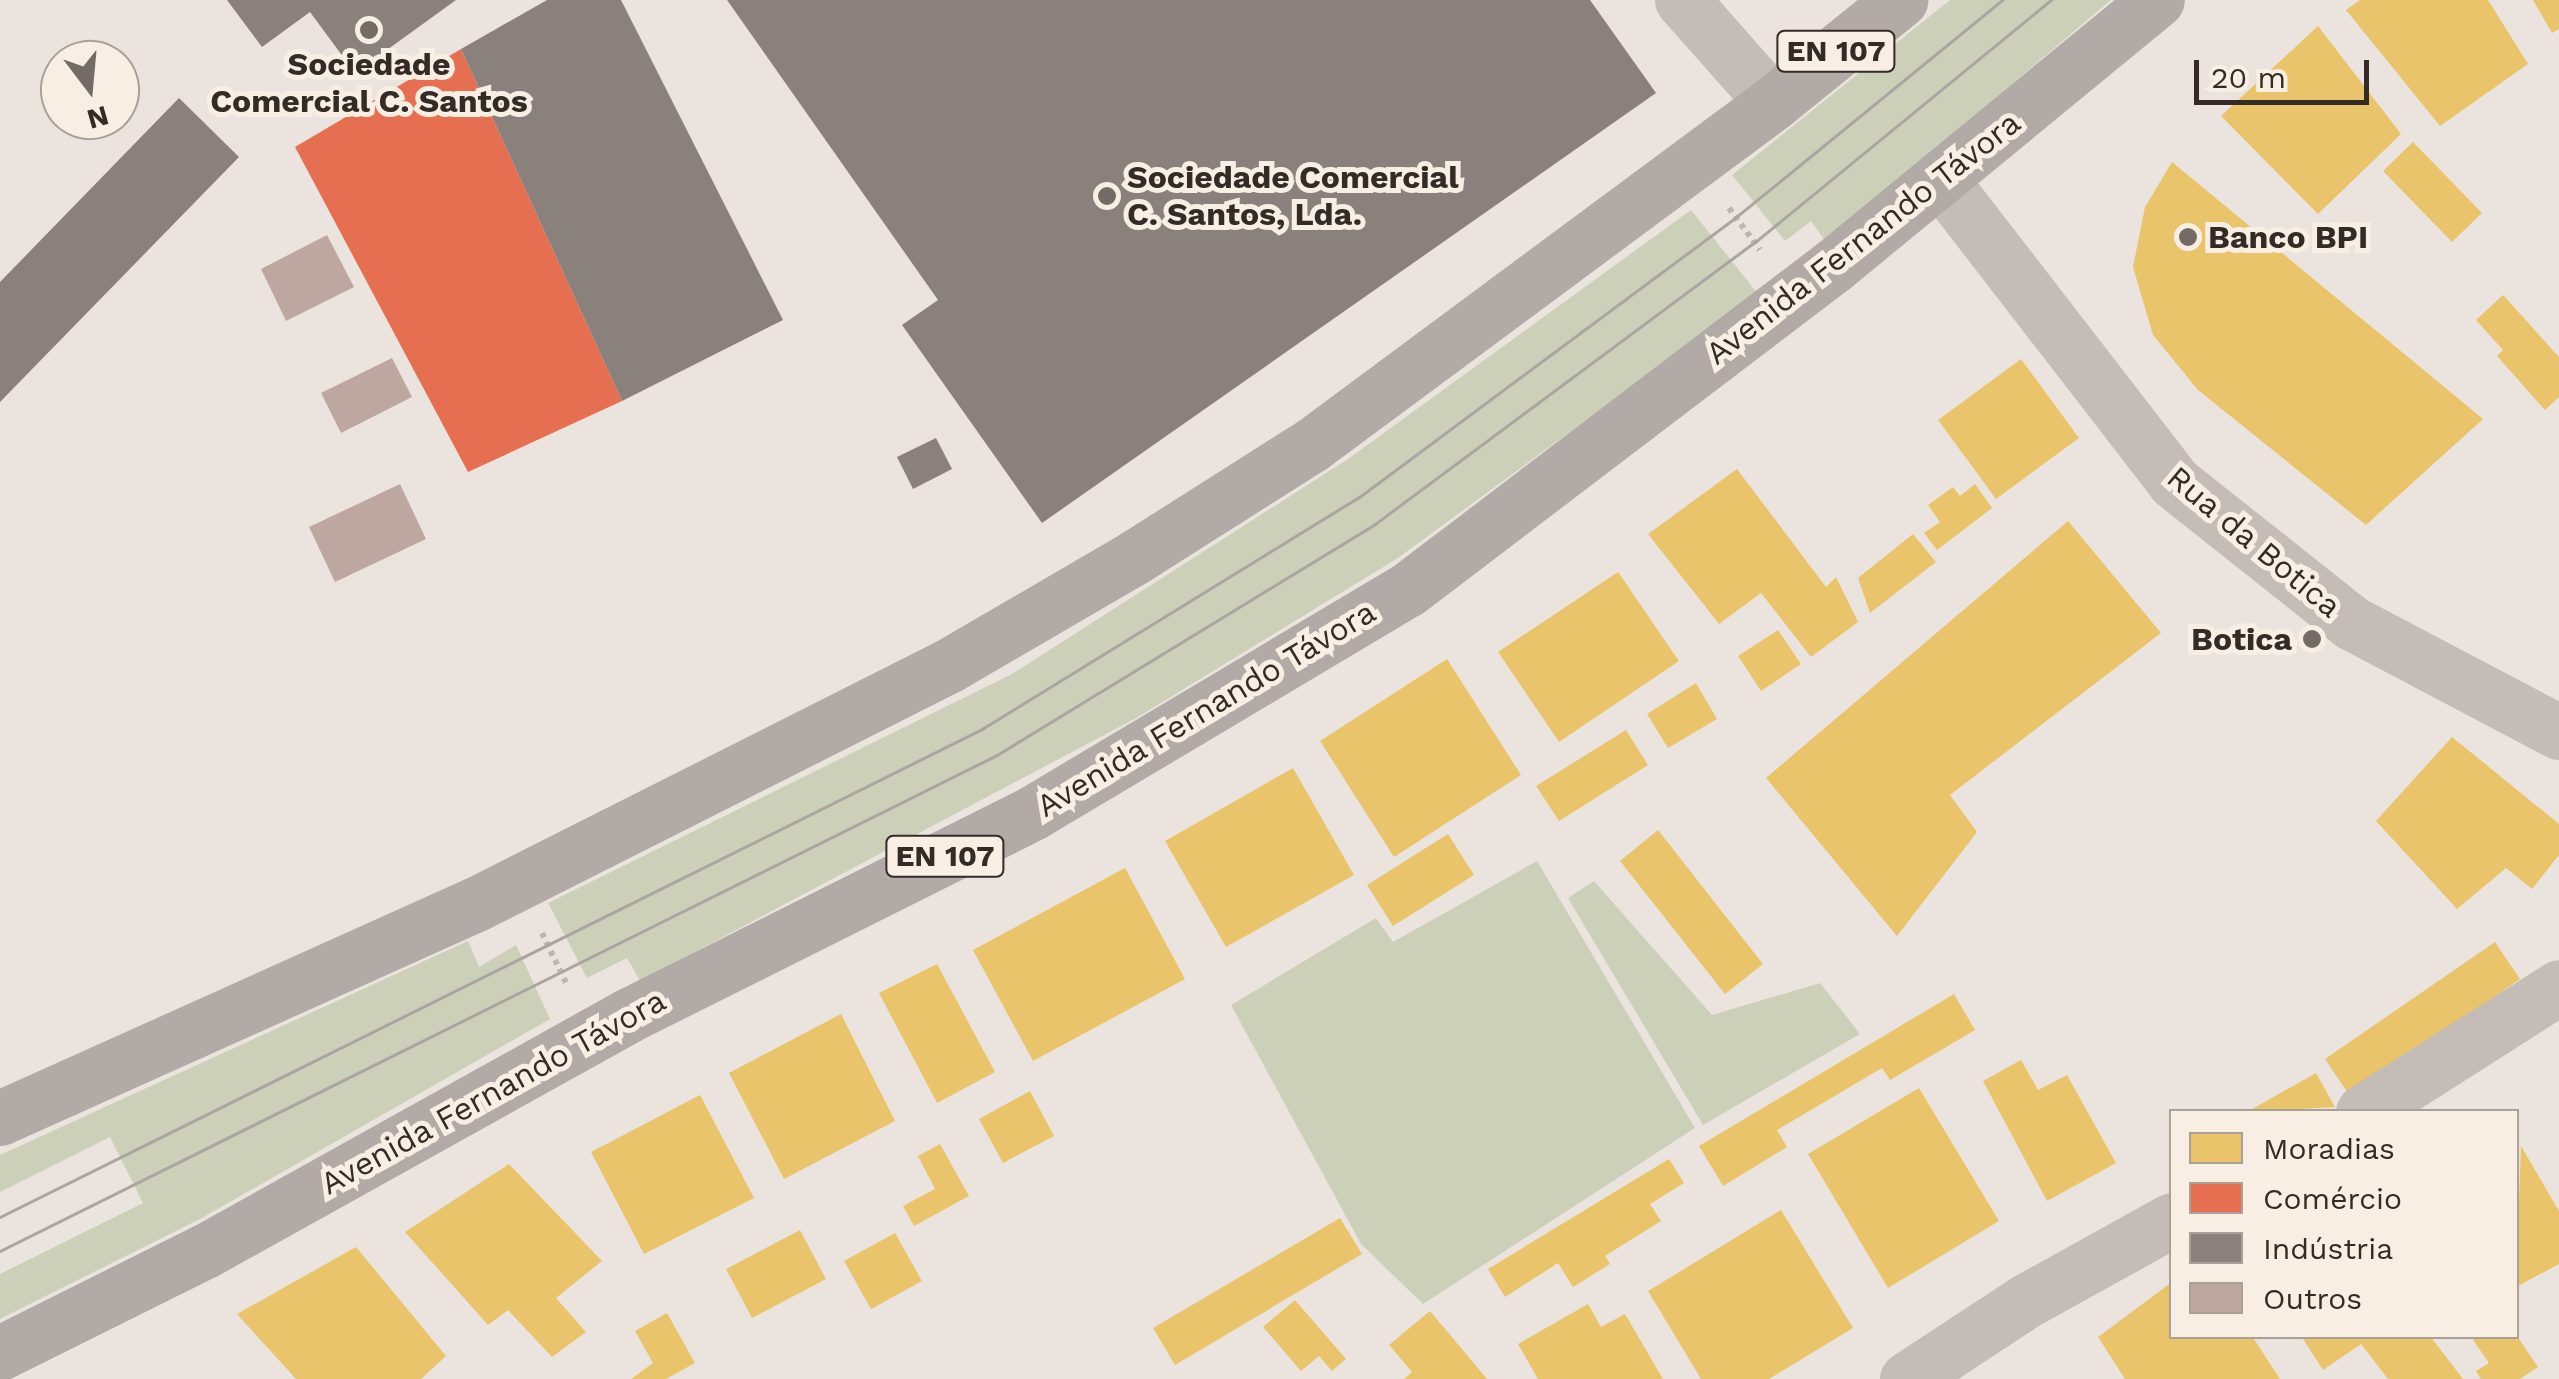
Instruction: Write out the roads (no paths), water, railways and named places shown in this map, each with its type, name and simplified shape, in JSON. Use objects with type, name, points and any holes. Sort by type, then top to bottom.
[{"type":"main road","name":"EN 107","points":[[0,1118],[94,1070],[358,961],[948,666],[1313,444],[1773,103],[1900,0]]},
{"type":"main road","name":"Avenida Fernando Távora","points":[[0,1353],[205,1251],[627,1016],[1034,812],[1407,590],[1941,180],[2157,0]]},
{"type":"street","points":[[1682,0],[1773,103]]},
{"type":"street","name":"Rua da Botica","points":[[1941,180],[2174,482],[2352,623],[2559,732]]},
{"type":"street","points":[[2368,1109],[2559,987]]},
{"type":"street","points":[[1908,1379],[2024,1302],[2169,1222]]},
{"type":"tram line","points":[[0,1217],[982,729],[1358,498],[1735,218],[2002,0]]},
{"type":"tram line","points":[[0,1251],[997,755],[1375,524],[1754,243],[2051,0]]},
{"type":"place","name":"Sociedade Comercial C. Santos","points":[[369,30]]},
{"type":"place","name":"Sociedade Comercial C. Santos, Lda.","points":[[1107,196]]},
{"type":"place","name":"Banco BPI","points":[[2188,237]]},
{"type":"place","name":"Botica","points":[[2312,639]]}]
